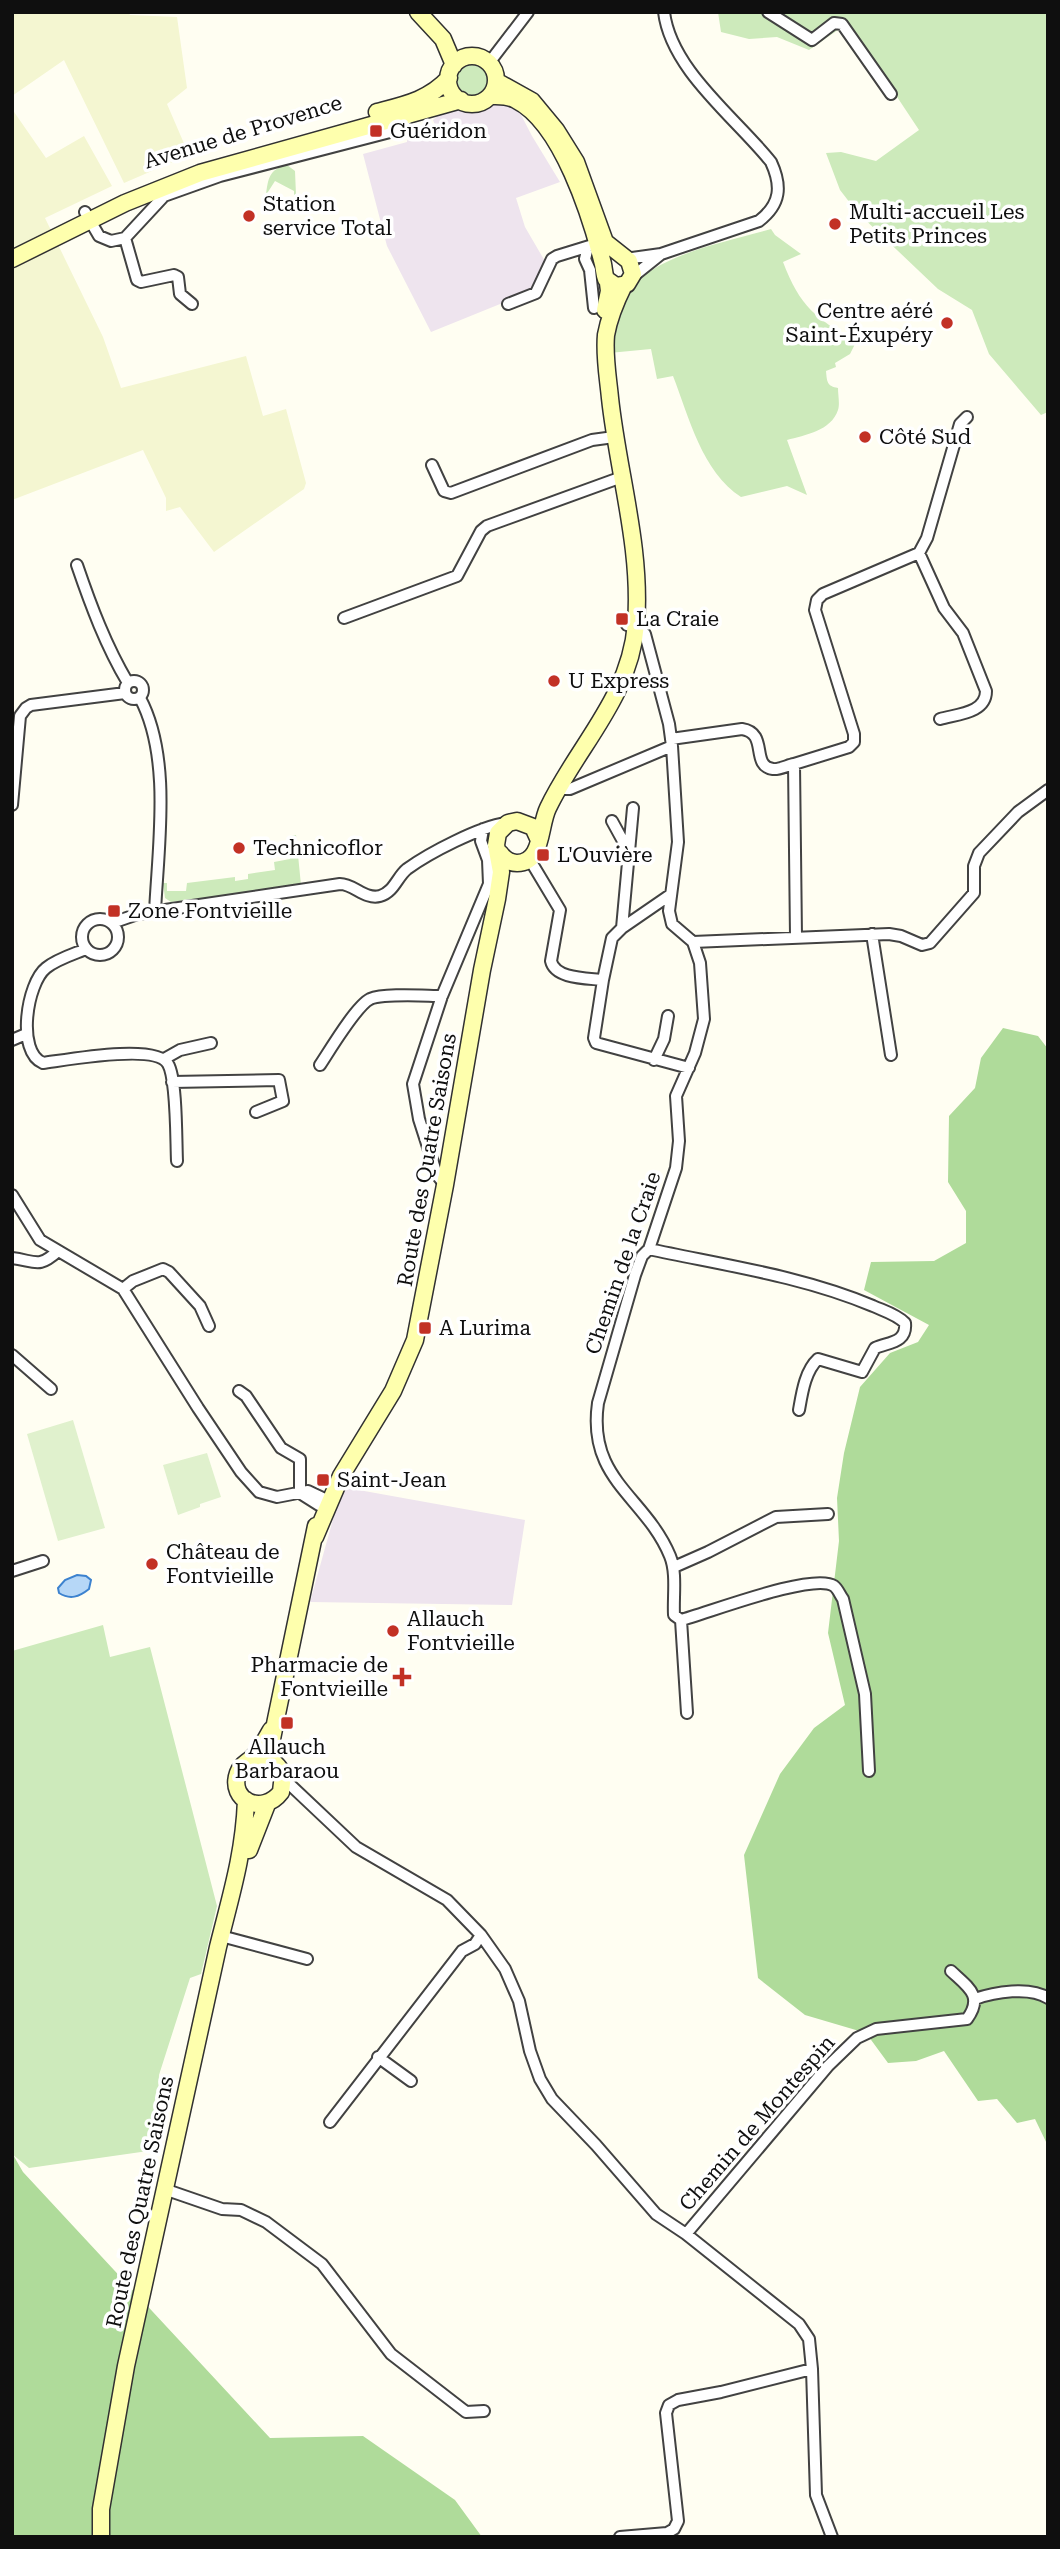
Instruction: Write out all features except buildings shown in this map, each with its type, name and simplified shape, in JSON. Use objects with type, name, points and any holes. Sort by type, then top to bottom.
[{"type":"main road","points":[[418,12],[443,40],[451,71],[452,91],[461,100],[476,103],[493,89],[494,68],[483,58],[469,56],[428,12]]},
{"type":"main road","points":[[451,71],[469,56]]},
{"type":"main road","name":"Avenue de Provence","points":[[12,259],[123,193],[197,164],[424,99],[440,88],[451,71]]},
{"type":"main road","points":[[493,89],[515,99],[536,116],[550,135],[579,186],[592,246],[617,278]]},
{"type":"main road","points":[[493,89],[532,101],[556,130],[576,162],[605,242],[631,265],[617,278]]},
{"type":"main road","name":"Avenue de Provence","points":[[12,248],[200,173],[461,100]]},
{"type":"main road","points":[[560,787],[613,702],[636,635],[637,581],[610,438],[606,345],[617,278],[612,258],[623,258]]},
{"type":"main road","points":[[524,862],[508,861],[498,847],[498,833],[538,808],[598,713],[636,635]]},
{"type":"main road","name":"Route des Quatre Saisons","points":[[497,900],[524,862],[537,850],[545,813],[560,787]]},
{"type":"main road","points":[[515,822],[533,827],[538,838]]},
{"type":"main road","name":"Route des Quatre Saisons","points":[[272,1760],[271,1744],[276,1719],[324,1502],[393,1391],[415,1340],[497,900],[501,872],[498,847]]},
{"type":"main road","name":"Route des Quatre Saisons","points":[[101,2537],[101,2509],[111,2442],[164,2189],[244,1839],[246,1800],[237,1789],[237,1775],[264,1742],[276,1719]]},
{"type":"main road","points":[[252,1759],[259,1757],[272,1760],[281,1770],[284,1779]]},
{"type":"main road","name":"Route des Quatre Saisons","points":[[236,1878],[272,1801],[283,1786],[284,1779]]},
{"type":"main road","points":[[246,1800],[252,1804],[272,1801]]},
{"type":"street","points":[[489,62],[528,12]]},
{"type":"street","points":[[617,278],[660,254],[759,221],[771,210],[779,192],[778,177],[771,162],[686,67],[676,52],[666,27],[664,12]]},
{"type":"street","points":[[768,12],[812,40],[834,23],[842,24],[891,94]]},
{"type":"street","name":"Avenue de Provence","points":[[125,238],[164,196],[220,176],[394,131],[412,114]]},
{"type":"street","points":[[87,216],[94,231],[105,239],[111,241],[125,238],[137,280],[141,282],[174,275],[178,277],[180,294],[192,304]]},
{"type":"street","points":[[508,304],[536,293],[548,265],[557,256],[592,246]]},
{"type":"street","points":[[592,246],[585,259],[590,270],[594,308]]},
{"type":"street","points":[[623,258],[660,254]]},
{"type":"street","points":[[560,787],[570,789],[671,743],[742,729],[751,730],[757,736],[761,760],[773,769],[849,747],[854,734],[815,610],[817,600],[823,594],[919,553],[927,538],[960,424],[967,417]]},
{"type":"street","points":[[432,465],[444,491],[451,494],[579,445],[610,438]]},
{"type":"street","points":[[344,618],[457,576],[475,540],[487,526],[618,478]]},
{"type":"street","points":[[919,553],[944,608],[963,633],[986,691],[986,700],[978,708],[940,719]]},
{"type":"street","points":[[12,805],[20,716],[26,708],[127,688],[135,681],[142,685],[144,692],[140,698],[133,700],[127,688],[98,623],[77,565]]},
{"type":"street","name":"Chemin de la Craie","points":[[636,635],[669,724],[678,842],[669,911],[672,924],[693,942],[700,963],[704,1019],[701,1037],[676,1096],[679,1141],[676,1168],[649,1249],[642,1256],[635,1275],[598,1403],[596,1422],[601,1455],[609,1471],[657,1532],[670,1554],[674,1567],[674,1615],[681,1620]]},
{"type":"street","points":[[140,698],[158,746],[160,781],[155,912]]},
{"type":"street","points":[[794,764],[796,937]]},
{"type":"street","points":[[693,942],[872,934],[901,936],[922,945],[933,941],[974,893],[974,866],[979,853],[1018,811],[1048,790]]},
{"type":"street","points":[[622,928],[633,808]]},
{"type":"street","points":[[611,821],[629,852]]},
{"type":"street","points":[[112,923],[118,939],[113,950],[96,954],[86,949],[82,939],[87,924],[97,919],[112,923],[123,918],[155,912],[340,884],[379,896],[388,892],[409,868],[454,842],[483,830],[515,822]]},
{"type":"street","points":[[483,830],[498,847]]},
{"type":"street","points":[[445,1185],[437,1175],[419,1119],[414,1084],[442,996],[489,884],[488,860],[481,841],[483,830]]},
{"type":"street","points":[[524,862],[560,910],[552,968],[558,973],[603,980]]},
{"type":"street","points":[[670,895],[612,938],[594,1038],[596,1043],[689,1068]]},
{"type":"street","points":[[872,934],[891,1055]]},
{"type":"street","points":[[86,949],[51,964],[39,976],[30,1001],[26,1034],[33,1055],[43,1063],[119,1054],[158,1055],[164,1059],[170,1066],[177,1161]]},
{"type":"street","points":[[320,1065],[369,999],[442,996]]},
{"type":"street","points":[[654,1060],[664,1039],[668,1016]]},
{"type":"street","points":[[12,1041],[26,1034]]},
{"type":"street","points":[[164,1059],[180,1050],[211,1043]]},
{"type":"street","points":[[172,1082],[279,1080],[283,1101],[256,1112]]},
{"type":"street","points":[[12,1195],[40,1240],[123,1289],[198,1408],[258,1492],[277,1497],[308,1491],[324,1502]]},
{"type":"street","points":[[649,1249],[816,1285],[875,1307],[905,1323],[906,1330],[901,1338],[875,1348],[862,1372],[818,1359],[813,1363],[804,1385],[799,1410]]},
{"type":"street","points":[[12,1258],[35,1264],[45,1262],[58,1251]]},
{"type":"street","points":[[123,1289],[133,1281],[163,1269],[169,1272],[200,1306],[209,1326]]},
{"type":"street","points":[[12,1355],[51,1389]]},
{"type":"street","points":[[239,1391],[246,1396],[281,1448],[300,1459],[300,1493]]},
{"type":"street","points":[[674,1567],[776,1517],[828,1514]]},
{"type":"street","points":[[12,1571],[43,1561]]},
{"type":"street","points":[[687,1713],[681,1620],[788,1587],[827,1584],[835,1587],[843,1599],[865,1695],[869,1771]]},
{"type":"street","points":[[284,1779],[356,1847],[447,1900],[481,1935],[505,1969],[519,2001],[530,2051],[540,2079],[552,2099],[596,2145],[647,2206],[799,2324],[809,2339],[812,2369],[816,2496],[832,2537]]},
{"type":"street","points":[[272,1801],[299,1795]]},
{"type":"street","points":[[330,2122],[462,1951],[475,1944],[481,1935]]},
{"type":"street","points":[[221,1936],[307,1959]]},
{"type":"street","points":[[951,1972],[971,1989],[975,1999],[987,1995],[1029,1992],[1048,1998]]},
{"type":"street","name":"Chemin de Montespin","points":[[686,2234],[828,2066],[857,2038],[876,2029],[967,2019],[974,2010],[975,1999]]},
{"type":"street","points":[[378,2057],[411,2081]]},
{"type":"street","points":[[164,2189],[222,2209],[241,2210],[266,2221],[322,2264],[391,2354],[466,2412],[484,2411]]},
{"type":"street","points":[[620,2537],[667,2533],[674,2529],[678,2521],[666,2413],[669,2405],[678,2400],[812,2369]]},
{"type":"shaded area","points":[[498,103],[508,103],[518,109],[560,182],[516,198],[525,227],[546,263],[535,290],[431,332],[387,246],[363,154],[407,142],[408,133],[430,131],[435,125],[433,120],[441,112],[454,107],[478,111]]},
{"type":"shaded area","points":[[342,1487],[525,1520],[512,1605],[310,1602]]},
{"type":"green space","points":[[12,12],[128,12],[130,15],[177,17],[187,88],[167,104],[189,155],[124,183],[64,60],[12,96]]},
{"type":"green space","points":[[718,12],[1048,12],[1048,412],[1041,415],[989,354],[972,310],[938,289],[857,212],[840,190],[826,153],[841,152],[876,161],[919,130],[848,23],[809,50],[777,37],[749,39],[721,32]]},
{"type":"green space","points":[[472,65],[483,69],[487,80],[483,91],[472,95],[461,91],[457,80],[461,69]]},
{"type":"green space","points":[[12,109],[46,158],[84,136],[112,186],[45,218],[103,337],[121,388],[246,356],[263,416],[286,409],[306,483],[304,489],[214,552],[180,507],[166,511],[166,498],[143,450],[12,500]]},
{"type":"green space","points":[[287,165],[295,171],[296,195],[294,196],[294,191],[275,181],[266,195],[270,176],[276,169]]},
{"type":"green space","points":[[771,229],[801,254],[783,262],[803,301],[830,326],[856,342],[850,354],[835,363],[836,367],[826,371],[828,383],[838,388],[839,408],[835,417],[817,431],[787,440],[807,495],[787,486],[741,497],[716,473],[707,459],[691,426],[673,376],[657,379],[651,349],[609,353],[619,306],[634,285],[649,272],[688,253]]},
{"type":"green space","points":[[296,835],[301,885],[171,902],[165,898],[163,883],[167,883],[167,891],[186,891],[187,883],[235,877],[235,881],[248,879],[248,874],[275,870],[274,862],[290,859],[287,837]]},
{"type":"green space","points":[[1003,1028],[1038,1036],[1048,1049],[1048,2146],[1035,2119],[1017,2123],[997,2099],[978,2101],[944,2051],[916,2061],[888,2063],[866,2033],[805,2015],[758,1978],[744,1855],[780,1774],[814,1728],[845,1705],[828,1633],[839,1541],[837,1498],[844,1453],[860,1387],[890,1353],[918,1342],[929,1325],[864,1290],[871,1262],[934,1261],[966,1243],[966,1211],[948,1182],[949,1116],[975,1088],[981,1058]]},
{"type":"green space","points":[[73,1420],[105,1528],[58,1541],[27,1434]]},
{"type":"green space","points":[[207,1453],[221,1497],[178,1515],[163,1465]]},
{"type":"green space","points":[[103,1625],[110,1657],[150,1647],[217,1906],[201,1974],[190,1978],[159,2075],[155,2150],[29,2168],[12,2154],[12,1651]]},
{"type":"green space","points":[[12,2153],[23,2172],[270,2438],[363,2436],[455,2500],[482,2537],[12,2537]]},
{"type":"water","points":[[77,1575],[91,1580],[89,1589],[74,1597],[59,1593],[58,1588],[65,1580]]},
{"type":"place","name":"Guéridon","points":[[376,131]]},
{"type":"place","name":"Station service Total","points":[[249,216]]},
{"type":"place","name":"Multi-accueil Les Petits Princes","points":[[835,224]]},
{"type":"place","name":"Centre aéré Saint-Éxupéry","points":[[947,323]]},
{"type":"place","name":"Côté Sud","points":[[865,437]]},
{"type":"place","name":"La Craie","points":[[622,619]]},
{"type":"place","name":"U Express","points":[[554,681]]},
{"type":"place","name":"Technicoflor","points":[[239,848]]},
{"type":"place","name":"L'Ouvière","points":[[543,855]]},
{"type":"place","name":"Zone Fontvieille","points":[[114,911]]},
{"type":"place","name":"A Lurima","points":[[425,1328]]},
{"type":"place","name":"Saint-Jean","points":[[323,1480]]},
{"type":"place","name":"Château de Fontvieille","points":[[152,1564]]},
{"type":"place","name":"Allauch Fontvieille","points":[[393,1631]]},
{"type":"place","name":"Pharmacie de Fontvieille","points":[[402,1677]]},
{"type":"place","name":"Allauch Barbaraou","points":[[287,1723]]}]
